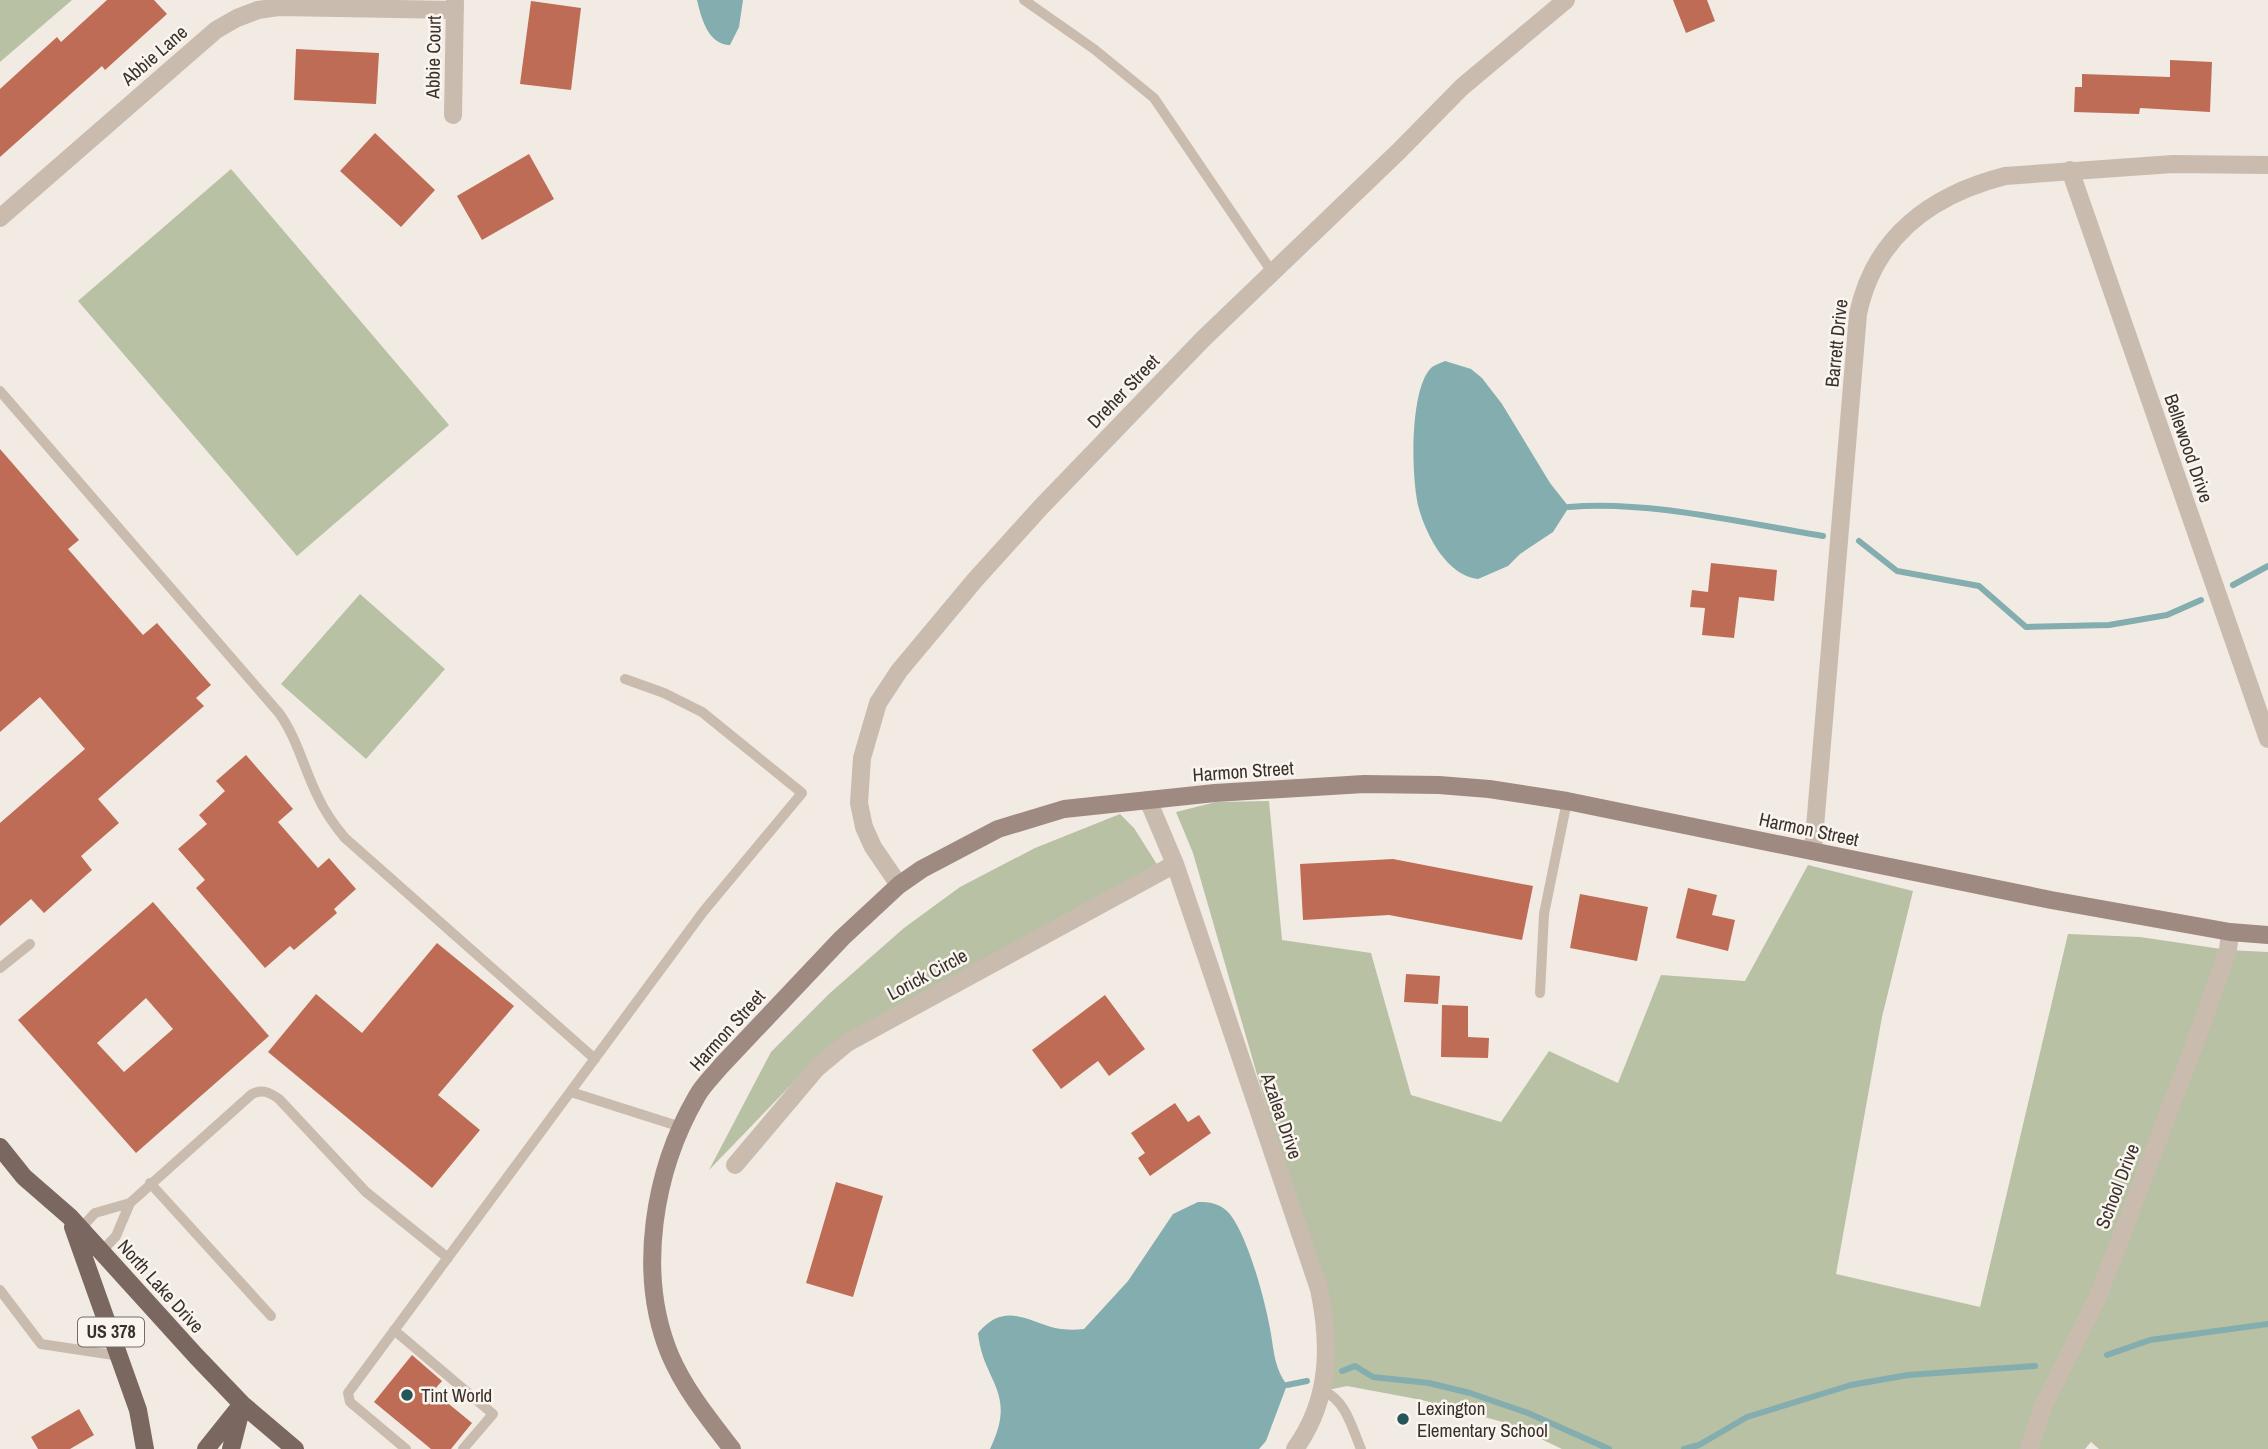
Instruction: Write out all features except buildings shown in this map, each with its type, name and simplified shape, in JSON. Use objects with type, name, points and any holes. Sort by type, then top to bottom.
[{"type":"main road","name":"North Lake Drive","points":[[0,1147],[24,1177],[75,1223],[242,1404],[295,1449]]},
{"type":"main road","name":"US 378","points":[[75,1223],[138,1410],[145,1449]]},
{"type":"main road","points":[[206,1449],[242,1404]]},
{"type":"main road","points":[[231,1449],[242,1404]]},
{"type":"street","name":"Dreher Street","points":[[899,885],[873,847],[864,827],[859,803],[862,758],[878,703],[899,671],[975,580],[1041,507],[1203,339],[1462,87],[1566,0]]},
{"type":"street","name":"Abbie Court","points":[[453,115],[455,5]]},
{"type":"street","name":"Abbie Lane","points":[[0,218],[198,43],[237,18],[258,10],[278,7],[455,5]]},
{"type":"street","name":"Barrett Drive","points":[[1813,851],[1858,314],[1868,277],[1888,244],[1917,217],[1950,197],[1986,181],[2005,176],[2173,164],[2268,165]]},
{"type":"street","name":"Bellewood Drive","points":[[2070,170],[2268,739]]},
{"type":"street","name":"Harmon Street","points":[[732,1449],[684,1383],[670,1353],[658,1315],[653,1278],[653,1235],[659,1197],[681,1126],[698,1093],[745,1038],[842,938],[899,885],[922,869],[998,829],[1064,809],[1148,800],[1364,784],[1439,785],[1566,801],[2064,903],[2230,932],[2268,936]]},
{"type":"street","name":"Azalea Drive","points":[[1148,800],[1175,864],[1318,1289],[1325,1328],[1323,1391],[1311,1424],[1295,1449]]},
{"type":"street","name":"Lorick Circle","points":[[735,1166],[817,1068],[847,1043],[1175,864]]},
{"type":"street","name":"School Drive","points":[[2029,1449],[2043,1407],[2098,1297],[2228,950],[2230,932]]},
{"type":"lane","points":[[1024,0],[1094,49],[1154,98],[1272,272]]},
{"type":"lane","points":[[0,391],[273,705],[289,726],[330,820],[345,838],[595,1059]]},
{"type":"lane","points":[[406,1449],[350,1402],[348,1393],[703,912],[802,793],[702,712],[664,693],[625,680]]},
{"type":"lane","points":[[1540,993],[1544,914],[1566,801]]},
{"type":"lane","points":[[0,968],[30,944]]},
{"type":"lane","points":[[101,1252],[116,1236],[130,1203],[252,1094],[260,1090],[279,1099],[366,1192],[448,1258]]},
{"type":"lane","points":[[571,1092],[681,1126]]},
{"type":"lane","points":[[150,1183],[271,1316]]},
{"type":"lane","points":[[75,1223],[95,1213],[130,1203]]},
{"type":"lane","points":[[0,1290],[41,1344],[120,1356]]},
{"type":"lane","points":[[394,1330],[494,1414],[463,1449]]},
{"type":"lane","points":[[1323,1391],[1340,1403],[1361,1449]]},
{"type":"green space","points":[[0,0],[72,0],[0,62]]},
{"type":"green space","points":[[231,169],[449,425],[297,556],[78,301]]},
{"type":"green space","points":[[360,594],[445,669],[366,759],[281,684]]},
{"type":"green space","points":[[1269,801],[1282,940],[1371,953],[1411,1095],[1501,1122],[1549,1051],[1618,1083],[1661,975],[1745,981],[1808,865],[1913,891],[1882,1017],[1836,1274],[1980,1307],[2068,934],[2140,937],[2228,950],[2268,952],[2268,1449],[2099,1449],[2091,1442],[2085,1449],[1562,1449],[1510,1424],[1422,1400],[1347,1386],[1323,1391],[1319,1289],[1193,853],[1176,812],[1216,802]]},
{"type":"green space","points":[[1120,814],[1134,828],[1158,866],[816,1059],[709,1170],[771,1052],[830,993],[904,928],[960,887],[1035,848]]},
{"type":"water","points":[[697,0],[743,0],[739,27],[730,45],[722,44],[711,35],[703,22]]},
{"type":"water","points":[[1445,361],[1471,369],[1482,378],[1502,404],[1550,483],[1569,507],[1553,532],[1520,554],[1508,566],[1478,579],[1457,571],[1440,553],[1423,520],[1416,496],[1413,458],[1419,395],[1431,368]]},
{"type":"water","points":[[1198,1202],[1214,1204],[1228,1212],[1249,1252],[1260,1288],[1276,1361],[1287,1385],[1266,1441],[1259,1449],[990,1449],[998,1429],[1000,1400],[981,1350],[978,1333],[997,1318],[1006,1316],[1024,1318],[1059,1329],[1084,1329],[1128,1281],[1173,1214]]},
{"type":"waterway","points":[[1569,507],[1663,510],[1823,536]]},
{"type":"waterway","points":[[1859,541],[1897,571],[1979,586],[2026,627],[2109,625],[2167,615],[2201,600]]},
{"type":"waterway","points":[[2233,585],[2268,566]]},
{"type":"waterway","points":[[2107,1355],[2150,1340],[2268,1324]]},
{"type":"waterway","points":[[1342,1371],[1355,1366],[1373,1377],[1429,1383],[1470,1393],[1528,1413],[1609,1449]]},
{"type":"waterway","points":[[1684,1449],[1699,1445],[1747,1417],[1851,1385],[1908,1375],[2035,1366]]},
{"type":"waterway","points":[[1287,1385],[1307,1381]]},
{"type":"place","name":"Tint World","points":[[407,1395]]},
{"type":"place","name":"Lexington Elementary School","points":[[1403,1419]]}]
